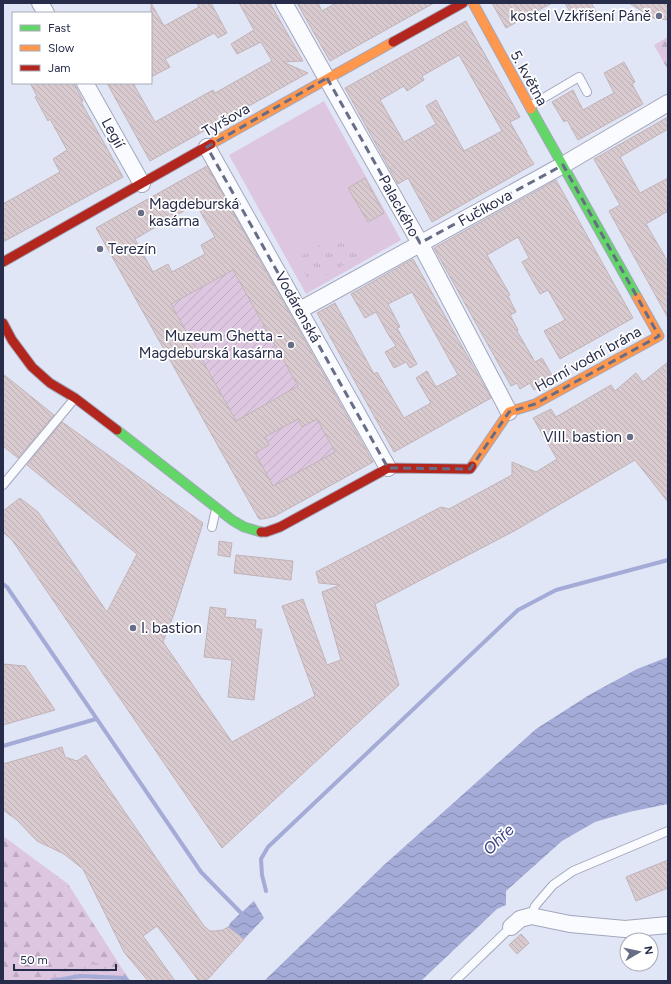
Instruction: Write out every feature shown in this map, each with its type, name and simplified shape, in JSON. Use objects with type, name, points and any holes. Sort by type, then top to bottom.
[{"type":"street","points":[[40,3],[45,12]]},
{"type":"street","name":"Palackého","points":[[284,3],[420,243],[509,412]]},
{"type":"street","name":"Tyršova","points":[[3,262],[327,78],[463,3]]},
{"type":"street","name":"5. května","points":[[473,3],[563,165]]},
{"type":"street","name":"Legií","points":[[86,84],[142,184]]},
{"type":"street","name":"Fučíkova","points":[[300,310],[563,165],[668,103]]},
{"type":"street","name":"Vodárenská","points":[[207,147],[388,468]]},
{"type":"street","name":"Horní vodní brána","points":[[509,412],[535,404],[659,336],[563,165]]},
{"type":"street","points":[[3,323],[12,340],[32,367],[50,383],[75,398],[238,524],[252,530],[265,532],[280,527],[388,468],[470,469],[509,412]]},
{"type":"street","points":[[511,927],[520,919],[531,916],[570,924],[625,929],[668,925]]},
{"type":"lane","points":[[529,106],[579,78],[587,92]]},
{"type":"lane","points":[[3,485],[75,398]]},
{"type":"lane","points":[[212,527],[216,506]]},
{"type":"lane","points":[[531,916],[535,906],[553,885],[573,871],[668,831]]},
{"type":"lane","points":[[455,981],[511,927]]},
{"type":"highlighted area","points":[[327,78],[420,243],[563,165],[659,336],[535,404],[509,412],[470,469],[388,468],[207,147]]},
{"type":"green space","points":[[668,37],[668,70],[654,45]]},
{"type":"green space","points":[[324,101],[401,240],[306,294],[229,155]]},
{"type":"green space","points":[[345,231],[359,256],[311,284],[296,259]]},
{"type":"green space","points":[[233,270],[298,386],[236,421],[171,304]]},
{"type":"green space","points":[[298,419],[302,427],[317,419],[335,453],[273,486],[255,453],[269,445],[265,437]]},
{"type":"green space","points":[[3,836],[68,884],[130,981],[116,981],[114,968],[41,981],[3,981]]},
{"type":"green space","points":[[100,962],[114,968],[116,981],[41,981],[54,970]]},
{"type":"water","name":"Ohře","points":[[668,657],[668,804],[629,812],[595,822],[562,841],[506,891],[506,905],[497,909],[421,981],[264,981],[384,865],[536,729],[589,695],[637,669]]},
{"type":"water","points":[[254,901],[264,918],[244,939],[228,927],[231,922]]},
{"type":"building","points":[[151,3],[164,26],[199,7],[197,3],[211,3],[227,33],[218,38],[214,33],[165,59],[170,67],[152,76]]},
{"type":"building","points":[[239,3],[270,3],[303,61],[283,62],[308,73],[150,161],[108,84],[134,84],[155,122],[213,90],[215,93],[272,61],[261,42],[237,54],[231,44],[254,30]]},
{"type":"building","points":[[297,3],[318,3],[322,11],[336,3],[434,3],[330,61]]},
{"type":"building","points":[[492,3],[552,3],[506,28]]},
{"type":"building","points":[[565,3],[591,3],[596,11],[576,22]]},
{"type":"building","name":"kostel Vzkříšení Páně","points":[[629,3],[668,3],[668,20],[653,18]]},
{"type":"building","points":[[466,21],[520,117],[510,122],[534,164],[432,222],[408,178],[398,184],[345,88]],"holes":[[[459,55],[502,131],[464,151],[436,100],[426,106],[436,124],[404,142],[380,100],[404,86],[407,91],[424,80],[422,76]]]},
{"type":"building","points":[[624,62],[635,82],[632,84],[643,104],[578,140],[567,120],[564,122],[552,102],[573,90],[583,110],[614,93],[604,73]]},
{"type":"building","points":[[31,84],[74,84],[83,101],[81,102],[123,177],[3,242],[3,204],[60,172],[53,159],[67,150],[50,119],[48,121],[35,97],[37,96]]},
{"type":"building","points":[[668,117],[668,129],[620,157],[640,193],[668,178],[668,211],[646,224],[668,262],[668,318],[609,211],[620,205],[594,159]]},
{"type":"building","name":"Muzeum Ghetta - Magdeburská kasárna","points":[[207,166],[373,462],[275,516],[259,519],[96,228]],"holes":[[[196,204],[215,237],[201,245],[205,254],[172,272],[168,264],[153,272],[135,239]],[[233,270],[298,386],[236,421],[171,304]],[[298,419],[302,427],[317,419],[335,452],[273,486],[255,453],[269,445],[265,437]]]},
{"type":"building","points":[[365,178],[384,213],[368,222],[348,188]]},
{"type":"building","points":[[556,180],[633,318],[560,359],[544,331],[565,320],[548,290],[540,294],[522,262],[529,258],[518,237],[487,255],[510,295],[508,296],[516,312],[510,315],[518,330],[517,331],[535,362],[542,358],[554,379],[534,390],[530,383],[520,389],[517,383],[511,386],[434,248]]},
{"type":"building","points":[[413,259],[491,398],[394,452],[317,313],[335,303],[374,374],[377,372],[404,418],[431,403],[416,378],[427,371],[436,387],[458,375],[412,292],[388,304],[400,327],[397,328],[417,364],[410,368],[406,362],[394,368],[385,352],[396,346],[376,312],[365,318],[351,294]]},
{"type":"building","name":"I. bastion","points":[[668,362],[668,502],[635,460],[516,530],[375,604],[399,685],[222,848],[12,540],[3,532],[3,511],[20,498],[38,512],[107,612],[137,554],[27,465],[62,422],[203,523],[174,614],[163,642],[232,742],[315,696],[282,606],[303,599],[327,665],[341,660],[322,592],[340,585],[319,583],[316,572],[441,507],[449,509],[512,475],[512,462],[536,472],[557,459],[533,418],[551,409],[556,417],[611,385],[615,391],[636,373],[643,382]]},
{"type":"building","points":[[3,374],[54,415],[18,458],[3,446]]},
{"type":"building","points":[[219,541],[232,543],[230,557],[218,555]]},
{"type":"building","points":[[236,555],[293,561],[291,580],[234,573]]},
{"type":"building","points":[[210,607],[226,609],[225,617],[256,620],[255,629],[262,629],[254,700],[228,697],[232,660],[204,657]]},
{"type":"building","points":[[3,664],[25,666],[55,710],[3,725]]},
{"type":"building","points":[[62,747],[65,757],[77,761],[86,755],[204,926],[210,931],[223,930],[228,927],[244,939],[205,981],[199,981],[157,926],[143,936],[175,981],[148,981],[124,952],[83,869],[64,854],[37,841],[17,820],[3,810],[3,764]]},
{"type":"building","points":[[668,860],[668,888],[636,901],[626,877]]},
{"type":"building","points":[[521,934],[529,943],[517,954],[509,945]]},
{"type":"waterway","points":[[266,891],[262,875],[261,859],[268,847],[518,610],[556,590],[668,560]]},
{"type":"waterway","points":[[3,584],[7,587],[201,872],[244,916]]},
{"type":"waterway","points":[[3,746],[96,719]]},
{"type":"waterway","points":[[52,981],[80,976],[125,978],[128,981]]},
{"type":"traffic: fast","points":[[531,109],[637,297]]},
{"type":"traffic: fast","points":[[117,430],[232,520],[244,527],[261,532]]},
{"type":"traffic: slow","points":[[473,3],[531,109]]},
{"type":"traffic: slow","points":[[211,144],[393,42]]},
{"type":"traffic: slow","points":[[472,466],[509,412],[535,404],[659,336],[637,297]]},
{"type":"traffic: jam","points":[[393,42],[463,3]]},
{"type":"traffic: jam","points":[[3,262],[211,144]]},
{"type":"traffic: jam","points":[[3,323],[12,340],[32,367],[50,383],[75,398],[117,430]]},
{"type":"traffic: jam","points":[[261,532],[266,532],[280,527],[388,468],[470,469],[472,466]]},
{"type":"place","name":"kostel Vzkříšení Páně","points":[[659,16]]},
{"type":"place","name":"Magdeburská kasárna","points":[[141,213]]},
{"type":"place","name":"Terezín","points":[[100,249]]},
{"type":"place","name":"Muzeum Ghetta - Magdeburská kasárna","points":[[291,345]]},
{"type":"place","name":"VIII. bastion","points":[[630,437]]},
{"type":"place","name":"I. bastion","points":[[133,628]]}]
